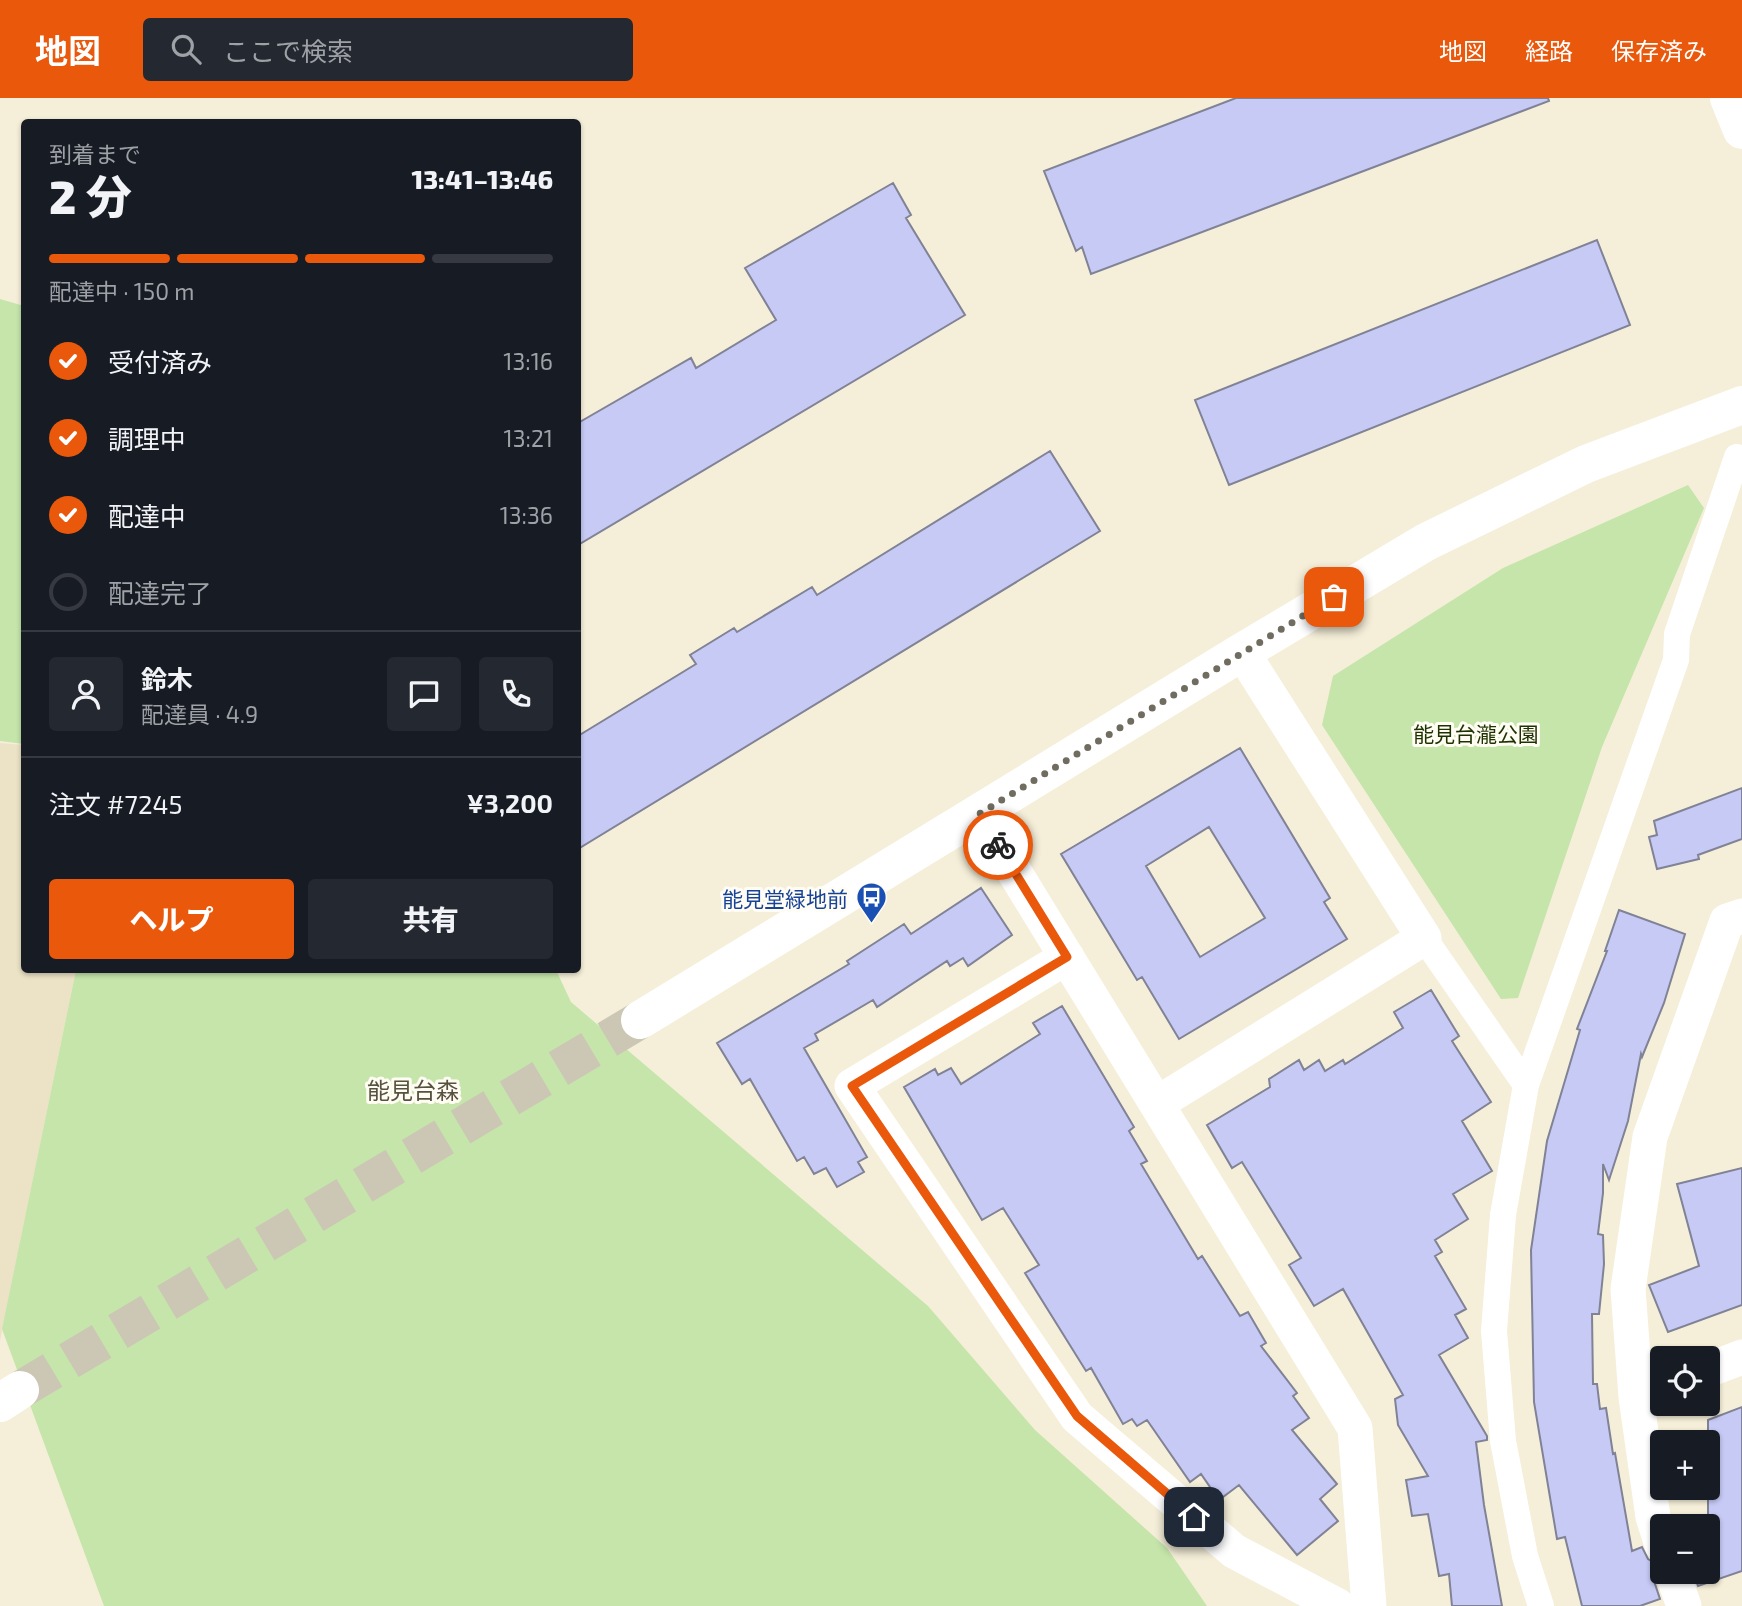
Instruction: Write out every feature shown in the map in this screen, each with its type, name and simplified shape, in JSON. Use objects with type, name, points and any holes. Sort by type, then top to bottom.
[{"type":"street","points":[[1728,98],[1742,130]]},
{"type":"street","points":[[640,1020],[1426,542],[1586,464],[1742,404]]},
{"type":"street","points":[[1541,1606],[1525,1556],[1503,1441],[1494,1331],[1503,1215],[1526,1085],[1676,660],[1677,634],[1737,457]]},
{"type":"street","points":[[1242,652],[1424,937],[1526,1085]]},
{"type":"street","points":[[979,814],[1355,1428],[1369,1606]]},
{"type":"street","points":[[1653,1514],[1649,1392],[1628,1289],[1650,1137],[1727,921],[1742,916]]},
{"type":"street","points":[[1158,1103],[1424,937]]},
{"type":"street","points":[[1067,957],[852,1086],[1077,1416],[1234,1550],[1338,1606]]},
{"type":"street","points":[[1720,1365],[1742,1357]]},
{"type":"street","points":[[1676,1584],[1684,1606]]},
{"type":"shaded area","points":[[0,743],[21,745],[21,973],[75,973],[0,1341]]},
{"type":"green space","points":[[0,299],[21,305],[21,744],[0,741]]},
{"type":"green space","name":"能見台瀧公園","points":[[1688,485],[1704,508],[1602,747],[1518,998],[1501,999],[1322,725],[1333,676],[1503,568]]},
{"type":"green space","points":[[75,973],[557,973],[571,1002],[928,1306],[1035,1430],[1167,1548],[1207,1606],[104,1606],[2,1329]]},
{"type":"building","points":[[1236,98],[1548,98],[1549,101],[1091,274],[1082,247],[1076,251],[1044,171]]},
{"type":"building","points":[[893,183],[911,215],[906,218],[965,315],[581,543],[581,421],[691,358],[696,368],[776,320],[745,268]]},
{"type":"building","points":[[1597,240],[1630,325],[1229,485],[1195,400]]},
{"type":"building","points":[[1050,451],[1100,531],[581,847],[581,734],[696,664],[690,655],[734,628],[737,632],[812,587],[817,595]]},
{"type":"building","points":[[1240,748],[1330,898],[1324,902],[1347,939],[1179,1039],[1142,977],[1137,980],[1061,854]],"holes":[[[1209,827],[1265,918],[1200,957],[1146,866]]]},
{"type":"building","points":[[1742,788],[1742,839],[1698,855],[1699,859],[1657,869],[1649,837],[1657,835],[1654,821]]},
{"type":"building","points":[[981,888],[1012,935],[968,966],[963,958],[950,966],[947,961],[877,1007],[873,1000],[815,1034],[818,1040],[804,1048],[867,1157],[858,1162],[864,1172],[837,1187],[826,1168],[814,1174],[804,1157],[797,1161],[750,1079],[742,1084],[717,1043],[849,964],[847,961],[904,924],[911,934]]},
{"type":"building","points":[[1619,910],[1685,934],[1664,1003],[1642,1057],[1641,1054],[1628,1121],[1609,1180],[1603,1164],[1598,1234],[1603,1235],[1604,1264],[1599,1314],[1592,1314],[1593,1384],[1597,1384],[1600,1409],[1606,1408],[1632,1551],[1642,1547],[1650,1560],[1650,1584],[1655,1584],[1660,1599],[1640,1606],[1582,1606],[1565,1537],[1557,1539],[1534,1402],[1531,1250],[1547,1141],[1580,1030],[1577,1029]]},
{"type":"building","points":[[1431,990],[1459,1036],[1452,1041],[1491,1102],[1462,1121],[1492,1171],[1453,1194],[1468,1219],[1435,1240],[1442,1252],[1435,1256],[1466,1309],[1455,1315],[1468,1338],[1439,1355],[1487,1436],[1487,1440],[1476,1442],[1502,1606],[1452,1606],[1449,1574],[1439,1576],[1428,1514],[1412,1516],[1406,1480],[1428,1476],[1398,1425],[1395,1399],[1403,1395],[1343,1289],[1314,1306],[1289,1265],[1301,1258],[1242,1162],[1232,1168],[1207,1125],[1270,1087],[1269,1079],[1299,1060],[1304,1070],[1319,1060],[1325,1071],[1343,1060],[1345,1064],[1403,1028],[1394,1012]]},
{"type":"building","points":[[1062,1006],[1134,1127],[1129,1131],[1147,1161],[1141,1164],[1198,1259],[1202,1256],[1240,1316],[1248,1312],[1266,1343],[1261,1346],[1297,1393],[1293,1396],[1309,1418],[1292,1430],[1337,1484],[1320,1499],[1338,1521],[1297,1555],[1239,1485],[1219,1500],[1201,1474],[1190,1482],[1147,1420],[1137,1426],[1132,1419],[1123,1424],[1091,1368],[1086,1371],[1025,1273],[1039,1265],[1003,1208],[982,1220],[904,1087],[935,1069],[938,1075],[951,1068],[961,1084],[1040,1034],[1033,1023]]},
{"type":"building","points":[[1742,1168],[1742,1305],[1668,1332],[1649,1285],[1699,1266],[1677,1184]]},
{"type":"building","points":[[1742,1407],[1742,1571],[1720,1578],[1720,1514],[1708,1514],[1708,1500],[1720,1500],[1720,1430],[1708,1430],[1708,1420]]},
{"type":"tunnel","points":[[20,1390],[640,1020]]},
{"type":"way so far","points":[[998,845],[979,814],[1334,597]]},
{"type":"place","name":"能見堂緑地前","points":[[871,925]]},
{"type":"district","name":"能見台森","points":[[413,1090]]},
{"type":"route","points":[[998,845],[1067,957],[852,1086],[1077,1416],[1194,1517]]}]
